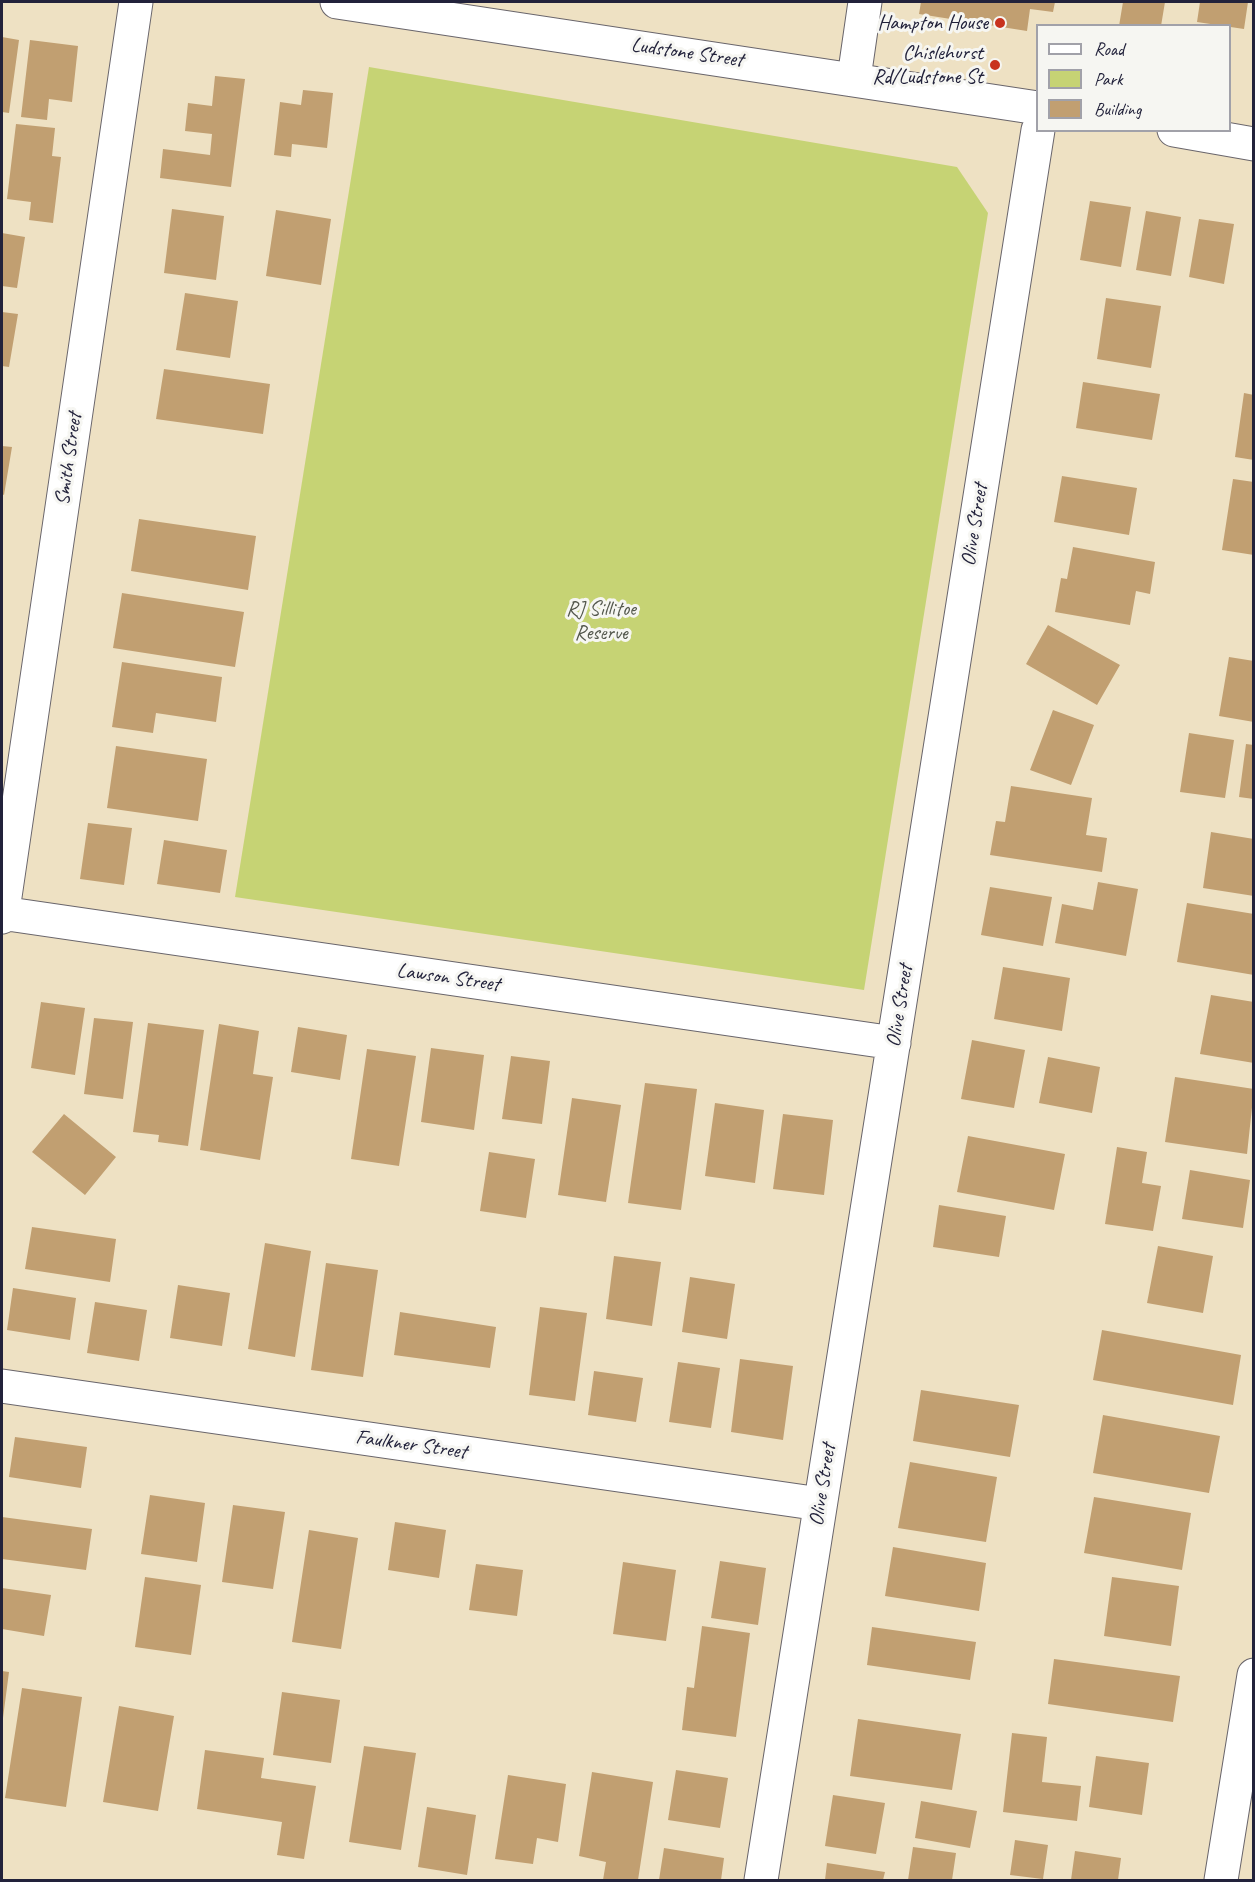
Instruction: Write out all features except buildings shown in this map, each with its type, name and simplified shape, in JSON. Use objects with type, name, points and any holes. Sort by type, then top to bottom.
[{"type":"street","name":"Smith Street","points":[[2,915],[136,2]]},
{"type":"street","name":"Ludstone Street","points":[[336,2],[854,78],[1036,108]]},
{"type":"street","points":[[854,78],[865,2]]},
{"type":"street","name":"Olive Street","points":[[761,1881],[1038,132]]},
{"type":"street","points":[[1185,132],[1254,144]]},
{"type":"street","name":"Lawson Street","points":[[2,915],[894,1044]]},
{"type":"street","name":"Faulkner Street","points":[[2,1386],[820,1504]]},
{"type":"street","points":[[1221,1881],[1254,1675]]},
{"type":"green space","name":"RJ Sillitoe Reserve","points":[[369,67],[957,167],[988,213],[864,990],[235,897]]},
{"type":"place","name":"Hampton House","points":[[1000,23]]},
{"type":"place","name":"Chislehurst Rd/Ludstone St","points":[[995,65]]}]
